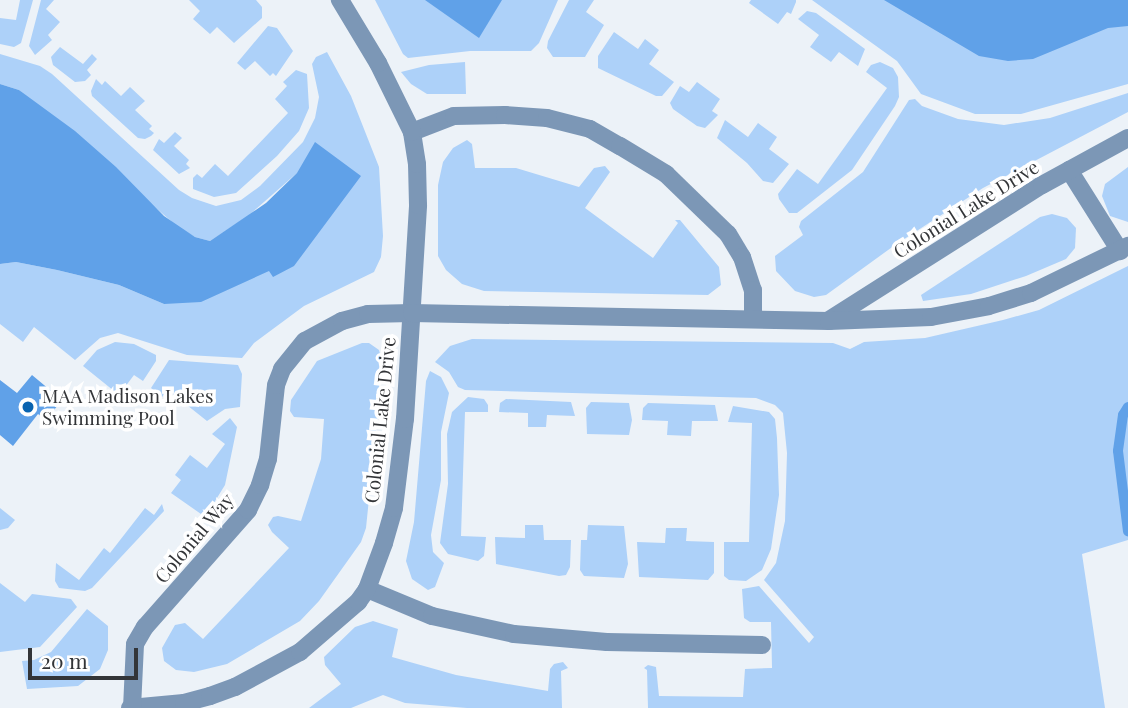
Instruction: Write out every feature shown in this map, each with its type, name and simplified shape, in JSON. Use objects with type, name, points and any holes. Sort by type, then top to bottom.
[{"type":"street","name":"Colonial Lake Drive","points":[[131,708],[184,702],[235,687],[300,652],[358,602],[367,589],[394,508],[405,419],[418,205],[417,164],[412,132],[377,63],[340,0]]},
{"type":"street","points":[[412,132],[454,116],[505,115],[547,118],[590,129],[666,174],[728,234],[742,257],[753,290],[753,319]]},
{"type":"street","name":"Colonial Lake Drive","points":[[829,321],[966,232],[1128,138]]},
{"type":"street","points":[[1069,170],[1124,248]]},
{"type":"street","name":"Colonial Lake Drive","points":[[412,313],[829,321],[931,317],[989,306],[1031,293],[1124,248]]},
{"type":"street","name":"Colonial Way","points":[[131,708],[135,644],[145,628],[248,510],[260,485],[268,459],[276,385],[282,369],[305,341],[342,321],[368,314],[412,313]]},
{"type":"street","points":[[367,589],[432,617],[514,634],[607,642],[762,645]]},
{"type":"shaded area","points":[[20,0],[33,0],[21,43],[14,47],[0,44],[0,18],[16,20]]},
{"type":"shaded area","points":[[41,0],[54,0],[46,9],[60,22],[48,35],[52,40],[35,55],[29,46]]},
{"type":"shaded area","points":[[189,0],[256,0],[262,7],[262,18],[234,43],[217,27],[210,34],[193,19],[200,11]]},
{"type":"shaded area","points":[[375,0],[558,0],[539,43],[531,51],[470,51],[408,58],[403,54]]},
{"type":"shaded area","points":[[569,0],[594,0],[586,12],[604,25],[585,57],[553,57],[547,48],[548,41]]},
{"type":"shaded area","points":[[751,0],[796,2],[791,14],[787,12],[778,24],[749,3]]},
{"type":"shaded area","points":[[812,0],[1128,0],[1128,84],[1021,114],[975,114],[921,94],[897,61]]},
{"type":"shaded area","points":[[807,11],[816,13],[865,49],[858,66],[839,52],[831,62],[810,47],[819,35],[798,19]]},
{"type":"shaded area","points":[[268,26],[277,28],[293,51],[276,76],[273,73],[270,76],[255,61],[245,70],[237,63]]},
{"type":"shaded area","points":[[614,32],[638,49],[645,39],[659,50],[649,64],[674,82],[662,96],[656,96],[598,68],[598,56]]},
{"type":"shaded area","points":[[60,47],[83,64],[92,54],[97,59],[87,70],[91,75],[85,81],[75,82],[53,65],[51,57]]},
{"type":"shaded area","points":[[327,52],[351,96],[379,167],[383,236],[381,257],[374,272],[304,306],[254,343],[242,358],[187,355],[118,333],[100,338],[75,360],[34,327],[23,342],[0,324],[0,264],[16,262],[119,285],[164,304],[248,216],[210,241],[195,237],[178,227],[19,90],[0,84],[0,54],[40,66],[52,74],[179,190],[192,198],[216,206],[241,200],[260,186],[303,142],[315,118],[319,97],[312,64],[316,57]],"holes":[[[297,173],[260,245],[248,216]]]},
{"type":"shaded area","points":[[465,62],[466,94],[427,94],[411,84],[401,72],[429,65]]},
{"type":"shaded area","points":[[880,62],[893,68],[898,77],[899,97],[895,106],[852,170],[797,213],[789,213],[778,194],[797,169],[818,184],[887,88],[866,72],[871,65]]},
{"type":"shaded area","points":[[296,70],[307,74],[309,108],[299,131],[277,156],[236,193],[214,197],[193,189],[193,178],[197,174],[202,178],[215,164],[228,176],[288,113],[275,99],[287,86],[283,82]]},
{"type":"shaded area","points":[[96,79],[102,85],[105,81],[121,96],[130,87],[145,101],[135,110],[152,126],[149,129],[154,133],[145,139],[138,138],[92,96],[91,91]]},
{"type":"shaded area","points":[[697,82],[720,99],[712,111],[718,115],[705,128],[697,126],[673,109],[670,103],[680,86],[689,92]]},
{"type":"shaded area","points":[[1128,93],[1128,112],[983,188],[895,245],[826,295],[814,297],[795,291],[776,271],[775,256],[803,235],[799,227],[801,221],[863,172],[909,100],[915,99],[922,106],[958,119],[1004,125],[1050,118]]},
{"type":"shaded area","points":[[725,120],[748,137],[758,123],[777,137],[769,149],[789,164],[773,183],[763,181],[747,163],[717,138]]},
{"type":"shaded area","points":[[175,132],[182,138],[174,146],[189,160],[186,164],[190,168],[179,174],[153,150],[159,139],[164,143]]},
{"type":"shaded area","points":[[467,140],[472,144],[475,168],[516,168],[579,187],[594,168],[605,166],[610,172],[585,208],[653,258],[678,223],[675,220],[680,220],[719,267],[721,285],[708,295],[484,291],[462,284],[446,270],[438,256],[438,185],[443,162],[453,148]]},
{"type":"shaded area","points":[[1128,167],[1128,222],[1110,216],[1102,196],[1105,184]]},
{"type":"shaded area","points":[[1052,214],[1067,218],[1076,228],[1075,248],[1066,259],[1026,276],[971,294],[923,301],[921,295],[1040,217]]},
{"type":"shaded area","points":[[1128,266],[1128,540],[1082,554],[1105,708],[648,708],[647,670],[644,668],[648,665],[656,667],[659,696],[743,697],[745,669],[772,668],[771,622],[750,622],[744,618],[742,589],[759,586],[809,643],[814,637],[764,580],[776,563],[785,521],[787,453],[783,413],[775,405],[756,398],[465,390],[458,387],[449,372],[435,362],[450,346],[472,339],[833,343],[850,349],[864,342],[925,338],[1039,310]]},
{"type":"shaded area","points":[[115,342],[134,344],[156,355],[156,361],[143,381],[134,375],[119,395],[83,366],[97,350]]},
{"type":"shaded area","points":[[362,343],[369,343],[379,350],[382,371],[376,371],[380,391],[366,528],[361,542],[319,601],[300,621],[227,664],[194,672],[176,670],[164,661],[162,648],[175,625],[185,623],[203,639],[289,548],[268,525],[273,517],[278,516],[301,521],[321,459],[324,419],[294,417],[290,411],[291,400],[317,361]]},
{"type":"shaded area","points":[[169,360],[238,365],[242,374],[240,407],[225,409],[207,421],[168,390],[162,397],[151,388]]},
{"type":"shaded area","points":[[430,371],[441,377],[449,393],[441,432],[441,480],[431,535],[433,552],[444,563],[435,587],[428,590],[412,579],[406,561],[414,522],[426,381]]},
{"type":"shaded area","points":[[468,397],[484,399],[488,405],[488,412],[465,412],[461,536],[486,537],[484,556],[478,561],[448,554],[440,543],[448,484],[447,434],[452,412]]},
{"type":"shaded area","points":[[506,399],[571,402],[575,416],[547,415],[546,427],[528,427],[528,413],[499,412],[500,403]]},
{"type":"shaded area","points":[[591,402],[629,403],[632,420],[629,435],[587,434],[586,408]]},
{"type":"shaded area","points":[[648,403],[715,405],[718,421],[692,421],[691,436],[667,435],[668,421],[642,420],[643,408]]},
{"type":"shaded area","points":[[733,406],[769,412],[775,419],[777,438],[779,495],[771,549],[762,570],[746,581],[729,580],[724,576],[724,542],[749,542],[752,423],[728,422]]},
{"type":"shaded area","points":[[230,418],[237,427],[225,485],[212,506],[201,514],[171,493],[181,480],[175,475],[190,455],[207,468],[225,444],[212,434]]},
{"type":"shaded area","points":[[162,504],[164,511],[92,588],[85,591],[59,588],[55,581],[56,563],[79,580],[104,548],[110,553],[145,508],[154,515]]},
{"type":"shaded area","points":[[0,508],[15,520],[8,528],[0,530]]},
{"type":"shaded area","points":[[525,525],[543,525],[544,540],[571,540],[570,567],[566,575],[496,564],[495,537],[525,538]]},
{"type":"shaded area","points":[[588,525],[624,526],[628,564],[624,578],[584,576],[580,570],[581,540],[587,540]]},
{"type":"shaded area","points":[[666,528],[687,528],[686,541],[714,542],[714,573],[708,580],[639,577],[637,542],[665,543]]},
{"type":"shaded area","points":[[0,583],[25,602],[32,594],[71,599],[77,607],[40,647],[0,652]]},
{"type":"shaded area","points":[[87,609],[108,626],[108,650],[100,669],[78,686],[27,689],[22,661],[34,660],[51,652]]},
{"type":"shaded area","points":[[373,621],[398,629],[392,657],[456,675],[548,691],[550,669],[554,664],[563,662],[568,668],[561,671],[562,708],[467,708],[405,703],[383,695],[351,708],[309,708],[341,684],[325,665],[324,657],[355,627]]},
{"type":"water","points":[[425,0],[502,0],[479,38]]},
{"type":"water","points":[[884,0],[1128,0],[1128,26],[1108,28],[1033,59],[1008,61],[979,56]]},
{"type":"water","points":[[0,84],[19,90],[75,131],[116,167],[164,216],[195,237],[210,241],[266,203],[297,173],[315,142],[361,176],[294,266],[273,277],[269,271],[201,302],[164,304],[119,285],[16,262],[0,264]]},
{"type":"water","name":"MAA Madison Lakes Swimming Pool","points":[[32,375],[62,400],[46,420],[38,414],[13,446],[0,435],[0,380],[17,393]]},
{"type":"waterway","points":[[1128,407],[1123,415],[1118,451],[1128,531]]},
{"type":"place","name":"MAA Madison Lakes Swimming Pool","points":[[28,407]]}]
